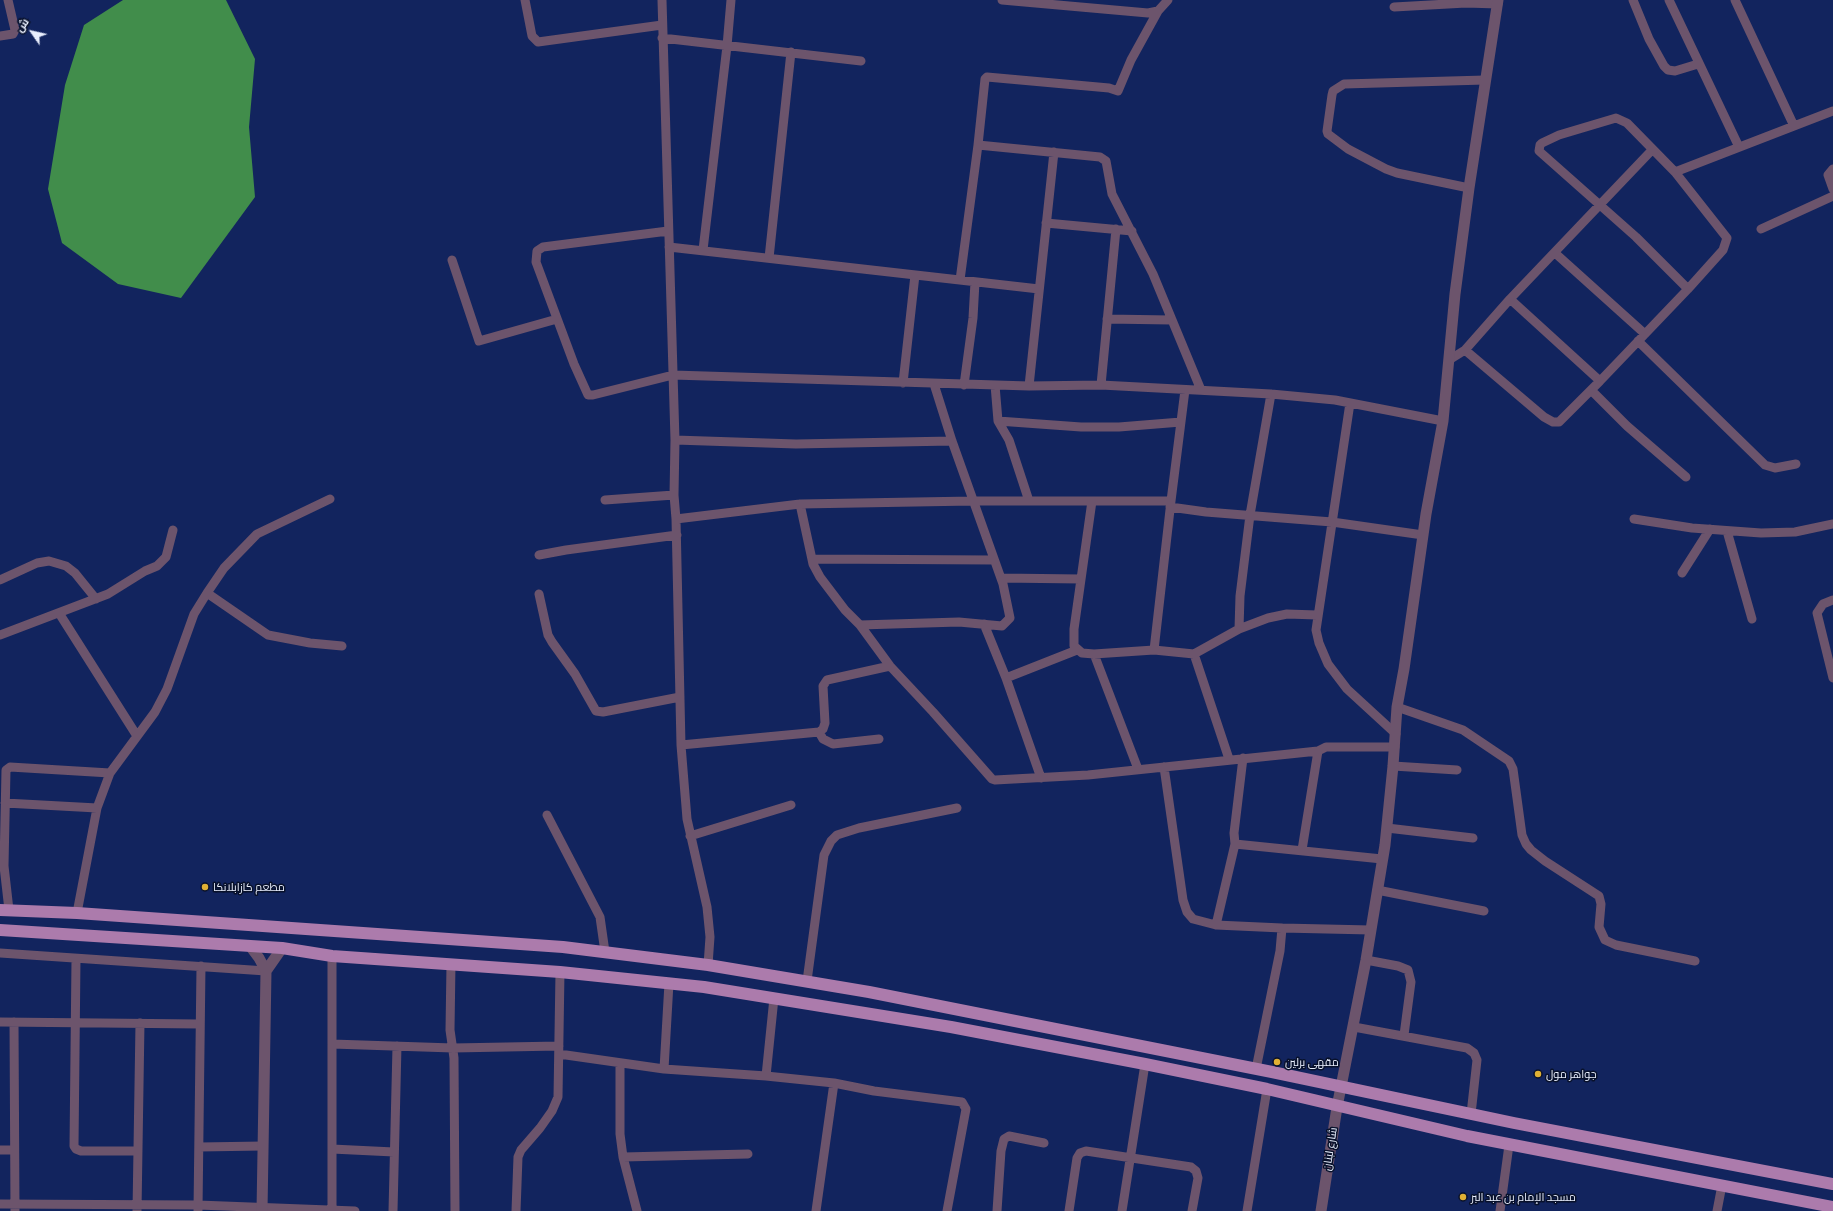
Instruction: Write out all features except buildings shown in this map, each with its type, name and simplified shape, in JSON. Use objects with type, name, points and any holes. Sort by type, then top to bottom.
[{"type":"main road","points":[[4,910],[77,913],[563,947],[708,965],[869,992],[1256,1069],[1471,1114],[1833,1184]]},
{"type":"main road","points":[[0,930],[282,948],[332,956],[560,972],[669,983],[774,998],[951,1027],[1145,1064],[1267,1089],[1509,1145],[1722,1185],[1829,1208]]},
{"type":"street","points":[[0,36],[13,34],[15,30],[8,0]]},
{"type":"street","points":[[525,0],[532,36],[538,42],[662,25]]},
{"type":"street","points":[[662,0],[675,440],[674,495],[677,535],[681,745],[685,805],[690,836],[707,907],[710,937],[708,965]]},
{"type":"street","points":[[703,250],[731,0]]},
{"type":"street","points":[[1002,0],[1148,13],[1158,11]]},
{"type":"street","points":[[960,280],[978,146],[984,82],[986,78],[1109,88],[1118,91],[1130,60],[1158,11],[1168,0]]},
{"type":"street","points":[[1633,0],[1649,39],[1664,66],[1668,70],[1675,72],[1698,64]]},
{"type":"street","points":[[1669,0],[1698,64],[1739,147]]},
{"type":"street","points":[[1735,0],[1794,126]]},
{"type":"street","points":[[1394,7],[1498,2]]},
{"type":"street","name":"شارع لبنان","points":[[1321,1211],[1337,1106],[1354,1027],[1387,828],[1395,747],[1397,707],[1443,421],[1455,294],[1469,188],[1498,2]]},
{"type":"street","points":[[662,38],[861,61]]},
{"type":"street","points":[[770,258],[791,52]]},
{"type":"street","points":[[1469,188],[1397,173],[1386,169],[1348,149],[1328,134],[1327,131],[1332,95],[1334,91],[1344,84],[1485,80]]},
{"type":"street","points":[[1675,172],[1833,111]]},
{"type":"street","points":[[1465,350],[1544,417],[1553,422],[1560,422],[1688,289],[1723,250],[1727,238],[1675,172],[1627,123],[1616,118],[1560,135],[1540,145],[1539,151],[1636,237],[1688,289]]},
{"type":"street","points":[[978,146],[1054,152],[1103,159],[1107,164],[1112,194],[1153,274],[1201,390]]},
{"type":"street","points":[[1449,360],[1465,350],[1510,299],[1652,150]]},
{"type":"street","points":[[1029,386],[1054,152]]},
{"type":"street","points":[[1833,169],[1828,175],[1828,178],[1833,189]]},
{"type":"street","points":[[1761,229],[1833,196]]},
{"type":"street","points":[[1046,223],[1132,231]]},
{"type":"street","points":[[1101,385],[1116,229]]},
{"type":"street","points":[[668,231],[543,247],[537,250],[535,256],[536,262],[588,395],[673,375],[934,384],[1029,386],[1101,385],[1271,394],[1350,403],[1443,421]]},
{"type":"street","points":[[669,247],[1039,289]]},
{"type":"street","points":[[1555,253],[1645,334]]},
{"type":"street","points":[[452,260],[479,341],[557,319]]},
{"type":"street","points":[[903,382],[915,275]]},
{"type":"street","points":[[964,384],[973,318],[975,282]]},
{"type":"street","points":[[1510,299],[1600,381]]},
{"type":"street","points":[[1107,319],[1171,320]]},
{"type":"street","points":[[1638,341],[1765,465],[1775,468],[1796,464]]},
{"type":"street","points":[[860,625],[959,622],[1002,626],[1010,618],[1001,578],[952,441],[934,384]]},
{"type":"street","points":[[995,385],[998,421],[1010,440],[1029,501]]},
{"type":"street","points":[[1154,650],[1170,504],[1185,390]]},
{"type":"street","points":[[1592,390],[1627,426],[1686,477]]},
{"type":"street","points":[[1239,629],[1240,596],[1250,515],[1271,394]]},
{"type":"street","points":[[1350,403],[1316,630],[1319,643],[1328,664],[1347,689],[1396,734]]},
{"type":"street","points":[[998,421],[1119,427],[1181,422]]},
{"type":"street","points":[[675,440],[796,444],[952,441]]},
{"type":"street","points":[[605,500],[674,495]]},
{"type":"street","points":[[77,913],[97,808],[110,773],[137,736],[148,724],[167,689],[194,614],[224,568],[257,534],[330,499]]},
{"type":"street","points":[[676,519],[800,504],[973,501],[1092,501],[1170,504],[1250,515],[1332,522],[1424,535]]},
{"type":"street","points":[[1092,501],[1074,628],[1074,646],[1082,653],[1094,654],[1154,650],[1194,654],[1239,629],[1268,618],[1287,614],[1318,615]]},
{"type":"street","points":[[800,504],[812,559],[820,577],[845,610],[860,625],[890,666],[992,779],[1001,781],[1164,767],[1229,759],[1318,751],[1326,748],[1395,747]]},
{"type":"street","points":[[1634,519],[1727,531],[1783,534],[1833,524]]},
{"type":"street","points":[[1682,573],[1710,529]]},
{"type":"street","points":[[0,635],[96,599],[117,589],[145,571],[163,562],[170,547],[173,530]]},
{"type":"street","points":[[1727,531],[1752,620]]},
{"type":"street","points":[[539,556],[574,549],[677,535]]},
{"type":"street","points":[[812,559],[994,560]]},
{"type":"street","points":[[0,580],[37,563],[49,561],[66,566],[75,573],[96,599]]},
{"type":"street","points":[[1001,578],[1081,578]]},
{"type":"street","points":[[207,593],[268,635],[310,644],[342,646]]},
{"type":"street","points":[[539,594],[552,642],[575,674],[596,711],[603,712],[680,697]]},
{"type":"street","points":[[1832,672],[1817,613],[1823,604],[1833,600]]},
{"type":"street","points":[[59,614],[137,736]]},
{"type":"street","points":[[984,624],[1006,678],[1041,778]]},
{"type":"street","points":[[1006,678],[1077,650]]},
{"type":"street","points":[[1094,654],[1138,769]]},
{"type":"street","points":[[1194,654],[1229,759]]},
{"type":"street","points":[[681,745],[819,732],[823,729],[825,723],[823,686],[826,680],[890,666]]},
{"type":"street","points":[[1397,707],[1462,730],[1509,761],[1513,769],[1522,835],[1526,844],[1531,850],[1546,861],[1599,896],[1601,904],[1599,927],[1605,940],[1616,945],[1695,961]]},
{"type":"street","points":[[819,732],[823,739],[833,744],[879,739]]},
{"type":"street","points":[[1302,850],[1318,751]]},
{"type":"street","points":[[1216,925],[1235,844],[1234,832],[1243,758]]},
{"type":"street","points":[[1393,766],[1457,770]]},
{"type":"street","points":[[4,910],[6,770],[10,767],[110,773]]},
{"type":"street","points":[[1164,767],[1183,900],[1187,912],[1194,919],[1216,925],[1371,930]]},
{"type":"street","points":[[5,803],[97,808]]},
{"type":"street","points":[[690,836],[790,805]]},
{"type":"street","points":[[807,981],[824,855],[831,841],[837,835],[859,828],[957,808]]},
{"type":"street","points":[[547,815],[600,916],[605,952]]},
{"type":"street","points":[[1387,828],[1472,838]]},
{"type":"street","points":[[1235,844],[1382,859]]},
{"type":"street","points":[[1377,890],[1484,911]]},
{"type":"street","points":[[1256,1069],[1280,951],[1282,928]]},
{"type":"street","points":[[250,946],[266,970],[262,1209]]},
{"type":"street","points":[[266,970],[282,948]]},
{"type":"street","points":[[0,953],[266,970]]},
{"type":"street","points":[[332,956],[332,1211]]},
{"type":"street","points":[[76,959],[74,1146],[76,1149],[81,1151],[138,1151]]},
{"type":"street","points":[[1366,960],[1398,966],[1408,970],[1411,982],[1404,1035]]},
{"type":"street","points":[[451,964],[450,1030],[453,1048],[455,1211]]},
{"type":"street","points":[[198,1208],[201,966]]},
{"type":"street","points":[[516,1211],[518,1157],[521,1150],[540,1128],[556,1104],[558,1098],[560,972]]},
{"type":"street","points":[[664,1069],[669,983]]},
{"type":"street","points":[[766,1076],[774,998]]},
{"type":"street","points":[[0,1022],[200,1024]]},
{"type":"street","points":[[14,1022],[14,1207]]},
{"type":"street","points":[[137,1208],[140,1023]]},
{"type":"street","points":[[1354,1027],[1404,1035],[1467,1048],[1474,1053],[1477,1060],[1471,1114]]},
{"type":"street","points":[[332,1044],[559,1050],[620,1064],[834,1083],[874,1091],[958,1101],[965,1105],[966,1109],[947,1211]]},
{"type":"street","points":[[393,1211],[396,1046]]},
{"type":"street","points":[[620,1064],[619,1110],[623,1157],[637,1211]]},
{"type":"street","points":[[1122,1211],[1145,1064]]},
{"type":"street","points":[[816,1211],[834,1083]]},
{"type":"street","points":[[1247,1211],[1267,1089]]},
{"type":"street","points":[[997,1211],[1001,1151],[1004,1139],[1009,1136],[1044,1143]]},
{"type":"street","points":[[1500,1211],[1509,1145]]},
{"type":"street","points":[[199,1148],[263,1146]]},
{"type":"street","points":[[332,1149],[394,1152]]},
{"type":"street","points":[[0,1150],[14,1150]]},
{"type":"street","points":[[1069,1211],[1077,1158],[1080,1153],[1086,1151],[1191,1167],[1196,1171],[1198,1178],[1192,1211]]},
{"type":"street","points":[[623,1157],[748,1154]]},
{"type":"street","points":[[1717,1211],[1722,1185]]},
{"type":"street","points":[[0,1204],[14,1207],[355,1211]]},
{"type":"shaded area","points":[[123,0],[226,0],[255,59],[249,127],[255,197],[181,298],[118,284],[62,243],[48,189],[65,85],[84,25]]},
{"type":"place","name":"مطعم كازابلانكا","points":[[205,887]]},
{"type":"place","name":"مقهى برلين","points":[[1277,1062]]},
{"type":"place","name":"جواهر مول","points":[[1538,1074]]},
{"type":"place","name":"مسجد الإمام بن عبد البر","points":[[1463,1197]]}]
